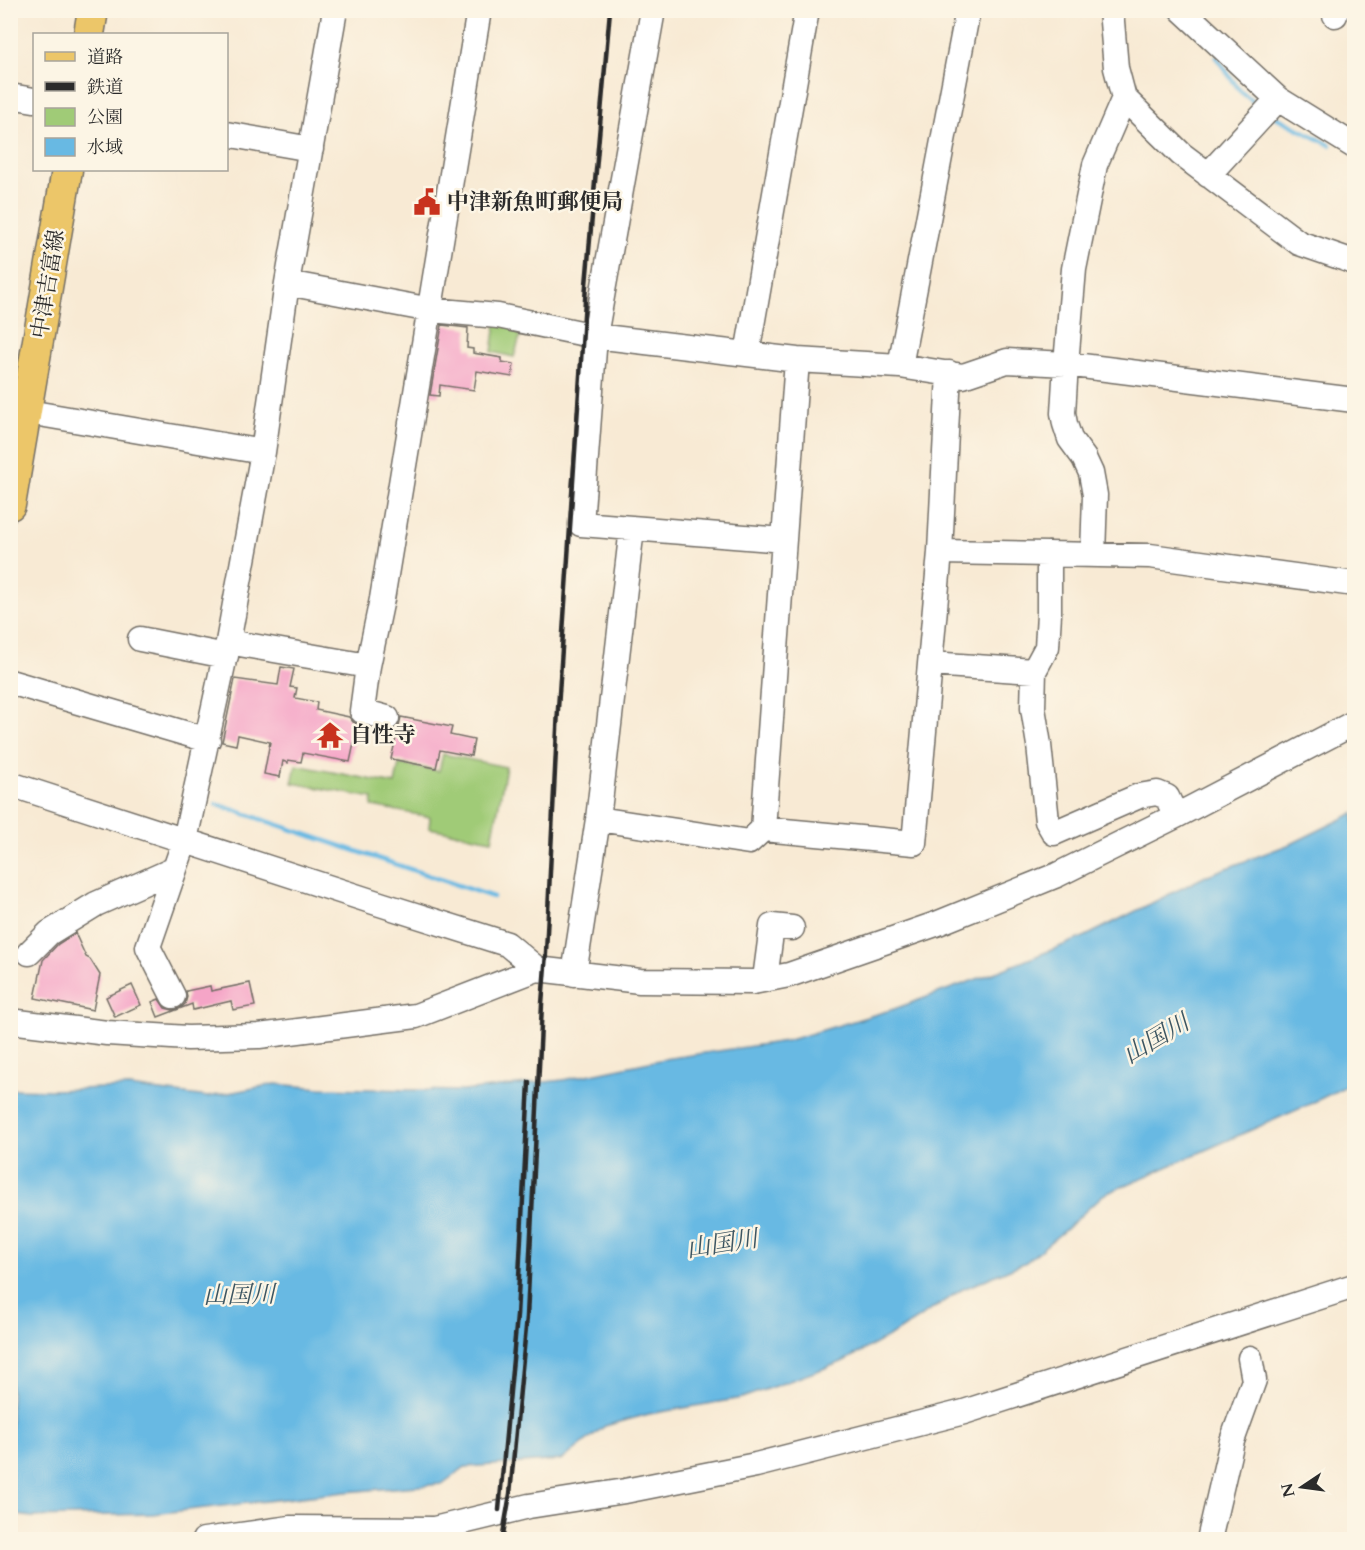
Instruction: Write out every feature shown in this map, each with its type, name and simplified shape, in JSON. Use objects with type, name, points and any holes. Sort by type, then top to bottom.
[{"type":"main road","points":[[89,33],[93,10]]},
{"type":"main road","name":"中津吉富線","points":[[10,505],[18,410],[67,171]]},
{"type":"street","points":[[173,996],[148,947],[185,840],[227,649],[263,452],[287,283],[335,10]]},
{"type":"street","points":[[387,718],[362,711],[431,310],[479,10]]},
{"type":"street","points":[[653,10],[595,336],[581,524],[784,540]]},
{"type":"street","points":[[747,354],[807,10]]},
{"type":"street","points":[[900,366],[968,10]]},
{"type":"street","points":[[1111,10],[1116,68],[1124,98],[1181,154],[1299,243],[1354,262]]},
{"type":"street","points":[[1182,10],[1278,99],[1354,146]]},
{"type":"street","points":[[10,96],[33,100]]},
{"type":"street","points":[[1094,555],[1095,495],[1090,473],[1084,458],[1070,439],[1063,413],[1066,364],[1074,268],[1095,165],[1124,98]]},
{"type":"street","points":[[1208,175],[1278,99]]},
{"type":"street","points":[[228,134],[311,149]]},
{"type":"street","points":[[287,283],[431,310],[498,316],[595,336],[797,360],[900,366],[963,376],[1007,361],[1066,364],[1354,400]]},
{"type":"street","points":[[598,819],[749,842],[763,829],[797,360]]},
{"type":"street","points":[[763,829],[914,843],[940,552],[949,373]]},
{"type":"street","points":[[18,410],[263,452]]},
{"type":"street","points":[[574,974],[598,819],[632,528]]},
{"type":"street","points":[[940,552],[1149,556],[1354,584]]},
{"type":"street","points":[[1049,554],[1047,647],[1034,671],[1033,708],[1047,821],[1054,833],[1139,796],[1157,793],[1167,797],[1176,816]]},
{"type":"street","points":[[140,639],[368,666]]},
{"type":"street","points":[[930,664],[1034,671]]},
{"type":"street","points":[[10,682],[208,740]]},
{"type":"street","points":[[10,1021],[107,1033],[188,1038],[260,1036],[416,1016],[537,969],[640,981],[753,982],[789,975],[936,924],[1057,876],[1354,723]]},
{"type":"street","points":[[10,784],[507,944],[537,969]]},
{"type":"street","points":[[29,953],[49,933],[96,904],[175,869]]},
{"type":"street","points":[[765,979],[772,926],[792,928]]},
{"type":"street","points":[[204,1539],[290,1528],[434,1534],[529,1506],[626,1491],[756,1465],[964,1412],[1354,1286]]},
{"type":"street","points":[[1209,1539],[1232,1441],[1254,1380],[1250,1358]]},
{"type":"green space","points":[[496,323],[523,327],[514,357],[492,352]]},
{"type":"green space","points":[[443,754],[506,767],[492,840],[429,828],[430,817],[372,806],[373,798],[292,783],[296,765],[395,784],[399,764],[439,771]]},
{"type":"water","name":"山国川","points":[[1354,813],[1354,1082],[1308,1105],[1103,1195],[1026,1262],[961,1290],[897,1332],[842,1362],[742,1398],[649,1414],[605,1426],[562,1460],[465,1467],[442,1484],[345,1492],[153,1514],[32,1517],[11,1514],[11,1089],[129,1087],[208,1097],[275,1084],[320,1088],[463,1091],[563,1080],[664,1059],[786,1041],[894,1009],[999,971],[1086,936],[1208,875],[1293,843]]},
{"type":"building","points":[[442,325],[468,328],[467,348],[473,349],[473,353],[502,358],[502,362],[514,364],[512,377],[477,371],[474,390],[440,385],[439,396],[430,395]]},
{"type":"building","points":[[281,667],[294,669],[290,687],[297,688],[295,698],[317,702],[316,710],[349,717],[358,725],[350,762],[303,753],[301,762],[283,761],[280,777],[264,774],[270,742],[238,735],[236,745],[222,742],[235,679],[278,685]]},
{"type":"building","points":[[401,717],[452,727],[450,735],[474,740],[471,756],[440,750],[436,768],[391,759]]},
{"type":"building","points":[[75,933],[86,957],[90,959],[100,975],[93,1010],[35,998],[43,960],[58,944]]},
{"type":"building","points":[[250,983],[255,1006],[233,1010],[231,1001],[193,1010],[192,1004],[158,1017],[152,1002],[159,999],[165,1008],[173,1010],[185,1004],[186,991],[210,986],[211,991]]},
{"type":"building","points":[[132,985],[141,1005],[115,1017],[106,997]]},
{"type":"waterway","points":[[1162,10],[1176,17]]},
{"type":"waterway","points":[[1216,57],[1241,92],[1262,108]]},
{"type":"waterway","points":[[1274,116],[1330,145]]},
{"type":"waterway","points":[[216,804],[493,897]]},
{"type":"railway","points":[[502,1540],[510,1494],[527,1317],[558,709],[586,285],[610,10]]},
{"type":"railway","points":[[499,1510],[517,1316],[529,1082]]},
{"type":"place","name":"中津新魚町郵便局","points":[[427,202]]},
{"type":"place","name":"自性寺","points":[[330,735]]}]
